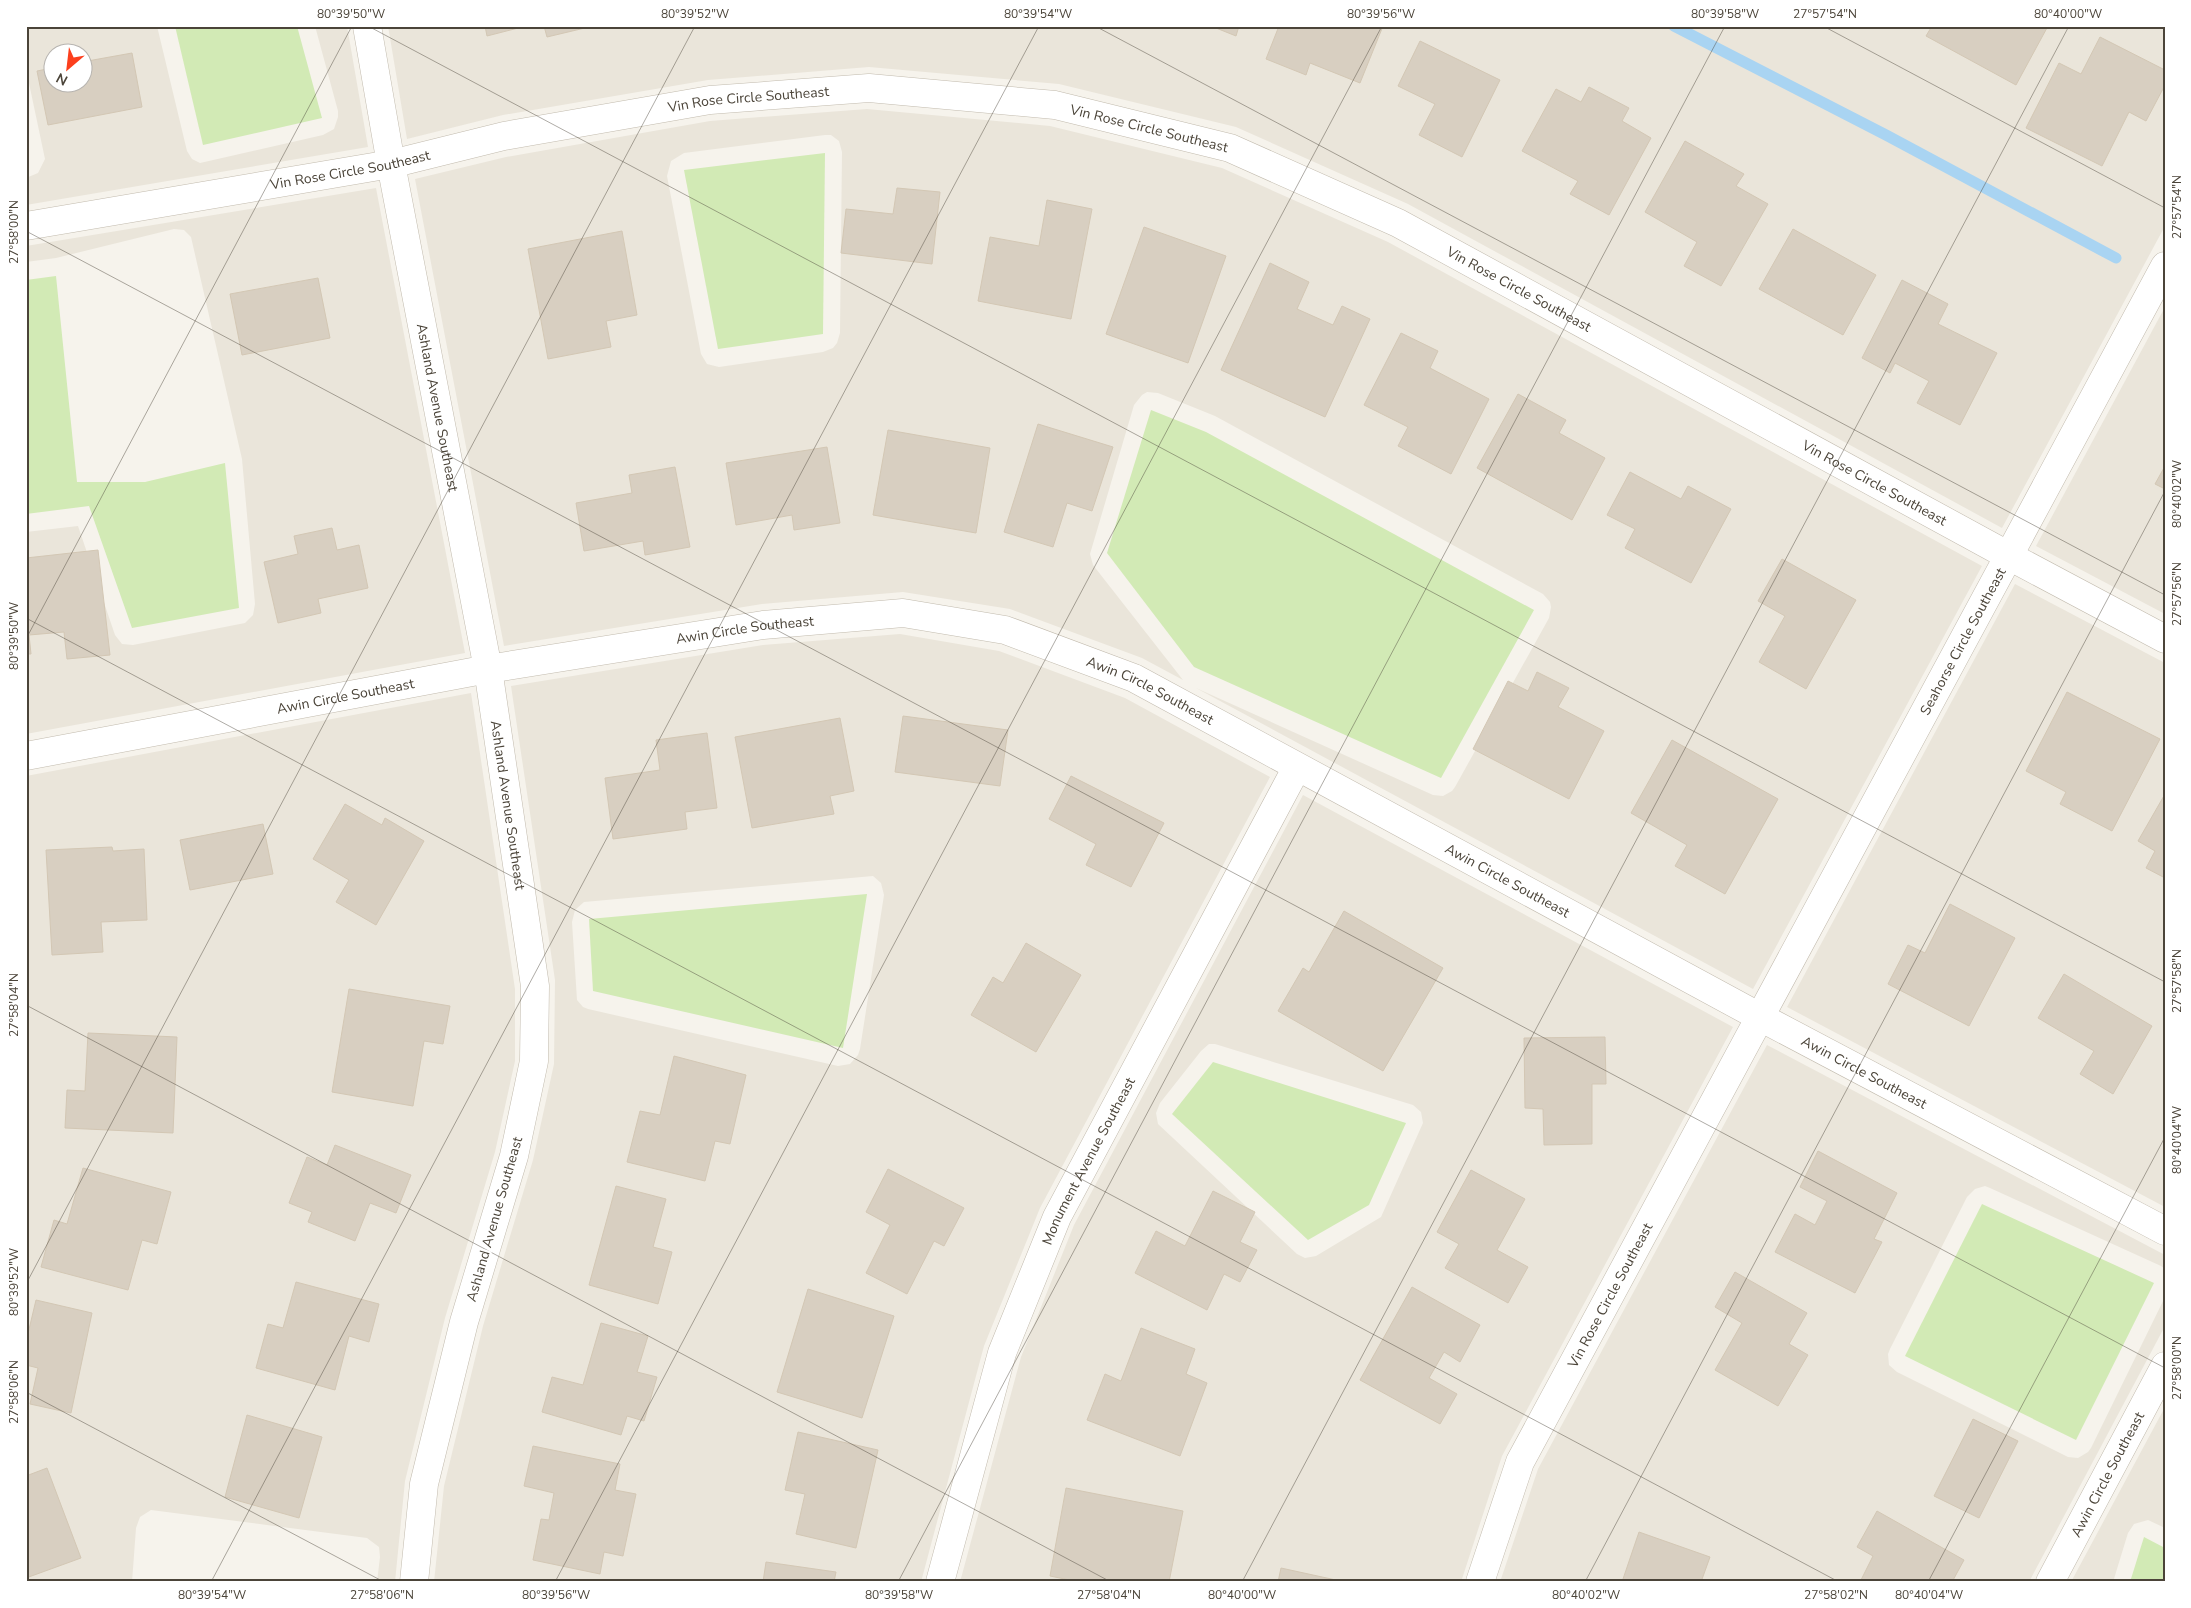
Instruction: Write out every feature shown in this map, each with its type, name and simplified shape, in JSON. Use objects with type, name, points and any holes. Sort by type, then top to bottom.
[{"type":"street","name":"Ashland Avenue Southeast","points":[[367,26],[391,164],[488,669],[535,986],[534,1062],[514,1156],[464,1322],[424,1484],[414,1582]]},
{"type":"street","name":"Vin Rose Circle Southeast","points":[[26,226],[391,164],[504,136],[710,100],[869,88],[1055,106],[1230,148],[1398,223],[2008,556],[2165,639]]},
{"type":"street","name":"Seahorse Circle Southeast","points":[[1760,1017],[2165,266]]},
{"type":"street","name":"Awin Circle Southeast","points":[[26,756],[488,669],[763,625],[903,613],[1005,630],[1134,678],[1760,1017],[2165,1231]]},
{"type":"street","name":"Monument Avenue Southeast","points":[[940,1582],[1002,1352],[1057,1217],[1297,767]]},
{"type":"street","name":"Vin Rose Circle Southeast","points":[[1480,1582],[1520,1462],[1760,1017]]},
{"type":"street","name":"Awin Circle Southeast","points":[[2050,1582],[2165,1366]]},
{"type":"shaded area","points":[[26,26],[157,26],[187,151],[192,159],[200,163],[323,135],[334,129],[338,111],[315,26],[347,26],[368,147],[26,205],[26,178],[38,173],[45,159],[26,69]]},
{"type":"shaded area","points":[[388,26],[2165,26],[2165,226],[2002,528],[1408,204],[1236,127],[1059,84],[869,67],[708,80],[503,115],[407,139]]},
{"type":"shaded area","points":[[867,109],[1050,126],[1222,168],[1388,242],[1982,566],[1753,989],[1196,688],[1433,795],[1443,796],[1455,787],[1549,618],[1551,607],[1550,602],[1543,594],[1215,416],[1158,393],[1147,392],[1134,405],[1090,554],[1093,565],[1183,680],[1142,658],[1010,609],[903,592],[762,604],[504,646],[415,179],[506,157],[710,121]],"holes":[[[831,135],[839,141],[842,152],[840,333],[837,343],[833,348],[823,352],[719,367],[707,364],[701,354],[667,176],[671,161],[684,153]]]},
{"type":"shaded area","points":[[376,188],[465,653],[26,734],[26,532],[78,526],[115,635],[122,644],[133,645],[245,623],[253,615],[255,604],[242,459],[191,237],[184,230],[174,229],[56,258],[26,262],[26,246]]},
{"type":"shaded area","points":[[2165,307],[2165,614],[2036,546]]},
{"type":"shaded area","points":[[2015,584],[2165,663],[2165,1207],[1787,1007]]},
{"type":"shaded area","points":[[900,634],[999,651],[1125,698],[1270,777],[1040,1208],[984,1346],[921,1582],[434,1582],[444,1486],[483,1326],[533,1160],[554,1064],[555,980],[511,686],[763,645]],"holes":[[[873,876],[881,883],[884,895],[860,1049],[858,1055],[850,1064],[838,1066],[588,1009],[583,1007],[577,1000],[572,922],[575,910],[584,902]]]},
{"type":"shaded area","points":[[471,693],[515,989],[515,1061],[495,1152],[445,1318],[405,1481],[395,1582],[377,1582],[380,1557],[379,1547],[367,1538],[151,1510],[140,1517],[136,1528],[132,1582],[26,1582],[26,776]]},
{"type":"shaded area","points":[[1303,795],[1733,1027],[1502,1456],[1461,1582],[960,1582],[1021,1357],[1074,1225]],"holes":[[[1209,1044],[1215,1044],[1413,1105],[1421,1112],[1423,1123],[1381,1217],[1316,1256],[1305,1258],[1297,1254],[1158,1124],[1156,1113],[1160,1103],[1201,1051]]]},
{"type":"shaded area","points":[[1767,1045],[2165,1255],[2165,1269],[1990,1188],[1985,1186],[1975,1189],[1967,1197],[1890,1349],[1888,1354],[1889,1365],[1897,1372],[2068,1457],[2078,1458],[2091,1448],[2165,1297],[2165,1326],[2029,1582],[1500,1582],[1538,1469]]},
{"type":"shaded area","points":[[2165,1407],[2165,1528],[2148,1520],[2134,1524],[2128,1533],[2113,1582],[2071,1582]]},
{"type":"green space","points":[[175,26],[297,26],[322,118],[203,145]]},
{"type":"green space","points":[[825,153],[823,334],[718,349],[684,170]]},
{"type":"green space","points":[[56,276],[77,482],[145,482],[225,463],[239,608],[132,628],[89,506],[26,514],[26,280]]},
{"type":"green space","points":[[1151,410],[1206,432],[1534,610],[1441,778],[1194,667],[1107,553]]},
{"type":"green space","points":[[867,894],[843,1048],[593,991],[589,919]]},
{"type":"green space","points":[[1213,1062],[1406,1123],[1369,1205],[1308,1240],[1172,1114]]},
{"type":"green space","points":[[1982,1204],[2154,1283],[2076,1440],[1905,1356]]},
{"type":"green space","points":[[2144,1537],[2165,1548],[2165,1582],[2130,1582]]},
{"type":"building","points":[[485,26],[526,26],[487,36]]},
{"type":"building","points":[[544,26],[589,26],[589,27],[547,37]]},
{"type":"building","points":[[1211,26],[1239,26],[1236,36]]},
{"type":"building","points":[[1279,26],[1383,26],[1360,83],[1310,63],[1306,75],[1266,59]]},
{"type":"building","points":[[1932,26],[2048,26],[2016,85],[1926,36]]},
{"type":"building","points":[[2100,37],[2165,70],[2165,85],[2146,121],[2129,112],[2102,166],[2026,128],[2059,63],[2081,74]]},
{"type":"building","points":[[1420,41],[1500,80],[1462,157],[1419,135],[1435,104],[1398,86]]},
{"type":"building","points":[[132,53],[142,107],[48,125],[37,71],[42,70],[42,92],[92,92],[92,60]]},
{"type":"building","points":[[1589,87],[1629,108],[1622,121],[1651,138],[1609,215],[1570,194],[1578,181],[1522,151],[1556,89],[1581,102]]},
{"type":"building","points":[[1685,141],[1744,174],[1736,186],[1768,204],[1721,286],[1684,266],[1697,242],[1645,212]]},
{"type":"building","points":[[897,188],[940,192],[932,264],[841,253],[846,209],[893,214]]},
{"type":"building","points":[[1047,200],[1092,209],[1071,319],[978,301],[990,237],[1039,246]]},
{"type":"building","points":[[1144,227],[1226,256],[1188,363],[1106,334]]},
{"type":"building","points":[[1793,229],[1876,275],[1843,335],[1759,289]]},
{"type":"building","points":[[622,231],[637,315],[606,321],[611,347],[548,359],[528,249]]},
{"type":"building","points":[[1270,263],[1309,282],[1297,309],[1333,325],[1342,306],[1370,319],[1325,417],[1221,370]]},
{"type":"building","points":[[318,278],[330,338],[242,355],[230,294]]},
{"type":"building","points":[[1902,280],[1948,304],[1938,324],[1997,353],[1960,425],[1917,403],[1929,381],[1895,363],[1890,373],[1862,358]]},
{"type":"building","points":[[1401,333],[1438,351],[1430,368],[1489,399],[1451,474],[1398,446],[1408,427],[1364,405]]},
{"type":"building","points":[[1518,394],[1566,420],[1559,433],[1605,458],[1572,520],[1477,468]]},
{"type":"building","points":[[1038,424],[1113,447],[1092,511],[1067,503],[1053,547],[1004,532]]},
{"type":"building","points":[[888,430],[990,448],[976,533],[873,515]]},
{"type":"building","points":[[827,447],[840,523],[794,530],[792,515],[736,525],[726,463]]},
{"type":"building","points":[[2165,466],[2165,489],[2155,484]]},
{"type":"building","points":[[675,467],[690,547],[645,555],[643,541],[584,551],[576,503],[632,493],[629,475]]},
{"type":"building","points":[[1630,472],[1681,499],[1688,486],[1731,509],[1691,583],[1625,548],[1635,529],[1607,515]]},
{"type":"building","points":[[332,528],[337,550],[359,545],[368,588],[318,599],[321,613],[278,623],[264,562],[298,554],[294,536]]},
{"type":"building","points":[[98,550],[110,655],[67,659],[64,632],[29,635],[31,654],[26,654],[26,558]]},
{"type":"building","points":[[1782,559],[1856,600],[1806,689],[1759,662],[1785,616],[1758,601]]},
{"type":"building","points":[[1537,672],[1569,688],[1558,707],[1604,731],[1569,799],[1473,749],[1508,681],[1528,691]]},
{"type":"building","points":[[2067,692],[2160,739],[2112,831],[2060,804],[2066,792],[2026,771]]},
{"type":"building","points":[[903,716],[1008,730],[1000,786],[895,772]]},
{"type":"building","points":[[840,718],[854,791],[830,796],[834,814],[752,828],[735,737]]},
{"type":"building","points":[[707,733],[717,808],[685,812],[687,829],[613,839],[605,778],[660,770],[656,740]]},
{"type":"building","points":[[1672,740],[1778,799],[1725,894],[1675,866],[1687,845],[1631,813]]},
{"type":"building","points":[[1071,776],[1164,823],[1131,887],[1086,865],[1096,844],[1049,819]]},
{"type":"building","points":[[2165,794],[2165,878],[2146,868],[2155,851],[2138,841]]},
{"type":"building","points":[[345,804],[382,825],[385,818],[424,841],[376,925],[336,902],[349,880],[313,859]]},
{"type":"building","points":[[263,824],[273,874],[190,890],[180,840]]},
{"type":"building","points":[[112,847],[113,851],[144,849],[147,920],[101,922],[103,952],[52,955],[46,850]]},
{"type":"building","points":[[1950,904],[2015,938],[1969,1026],[1888,984],[1908,945],[1925,953]]},
{"type":"building","points":[[1344,911],[1443,968],[1383,1071],[1278,1011],[1303,968],[1309,972]]},
{"type":"building","points":[[1026,943],[1081,975],[1036,1052],[971,1015],[993,977],[1003,983]]},
{"type":"building","points":[[2064,974],[2152,1026],[2113,1094],[2080,1074],[2094,1051],[2038,1018]]},
{"type":"building","points":[[349,989],[450,1006],[443,1044],[424,1041],[413,1106],[332,1092]]},
{"type":"building","points":[[88,1033],[177,1037],[173,1133],[65,1128],[67,1090],[85,1091]]},
{"type":"building","points":[[1605,1037],[1606,1084],[1592,1084],[1592,1144],[1544,1145],[1543,1109],[1525,1108],[1524,1038]]},
{"type":"building","points":[[674,1056],[746,1075],[730,1144],[715,1141],[705,1181],[627,1162],[640,1111],[660,1115]]},
{"type":"building","points":[[335,1145],[411,1175],[396,1213],[370,1203],[355,1241],[308,1222],[312,1212],[289,1203],[307,1157],[327,1165]]},
{"type":"building","points":[[1818,1151],[1897,1193],[1874,1239],[1882,1242],[1855,1293],[1775,1252],[1795,1214],[1815,1225],[1827,1201],[1800,1187]]},
{"type":"building","points":[[83,1168],[171,1192],[157,1244],[142,1240],[128,1290],[41,1267],[54,1220],[67,1224]]},
{"type":"building","points":[[888,1169],[964,1208],[944,1246],[934,1241],[907,1294],[866,1273],[890,1225],[866,1212]]},
{"type":"building","points":[[1471,1170],[1525,1199],[1497,1250],[1528,1267],[1508,1303],[1445,1268],[1459,1244],[1437,1232]]},
{"type":"building","points":[[616,1186],[666,1199],[653,1247],[672,1252],[658,1304],[589,1285]]},
{"type":"building","points":[[1213,1191],[1255,1212],[1240,1242],[1257,1250],[1240,1282],[1224,1274],[1207,1310],[1135,1273],[1156,1231],[1185,1246]]},
{"type":"building","points":[[1735,1272],[1807,1313],[1789,1344],[1808,1355],[1778,1406],[1715,1370],[1742,1323],[1715,1307]]},
{"type":"building","points":[[296,1282],[379,1304],[369,1342],[349,1336],[335,1390],[256,1368],[268,1324],[283,1328]]},
{"type":"building","points":[[1412,1287],[1480,1325],[1460,1362],[1444,1352],[1429,1378],[1457,1394],[1440,1424],[1360,1380]]},
{"type":"building","points":[[808,1289],[894,1316],[862,1418],[777,1392]]},
{"type":"building","points":[[36,1300],[92,1313],[71,1413],[30,1404],[38,1368],[26,1365],[26,1342]]},
{"type":"building","points":[[601,1323],[648,1336],[637,1372],[657,1377],[644,1421],[627,1416],[621,1435],[542,1412],[552,1377],[583,1385]]},
{"type":"building","points":[[1141,1328],[1195,1349],[1186,1374],[1207,1383],[1180,1456],[1087,1420],[1105,1374],[1121,1381]]},
{"type":"building","points":[[247,1415],[322,1437],[299,1518],[225,1497]]},
{"type":"building","points":[[1973,1419],[2018,1441],[1979,1518],[1934,1496]]},
{"type":"building","points":[[798,1432],[878,1450],[856,1548],[796,1534],[805,1494],[785,1490]]},
{"type":"building","points":[[533,1446],[620,1464],[615,1490],[636,1494],[623,1556],[604,1552],[600,1574],[533,1560],[541,1519],[549,1520],[554,1493],[524,1486]]},
{"type":"building","points":[[47,1468],[81,1558],[26,1578],[26,1476]]},
{"type":"building","points":[[1066,1488],[1183,1511],[1169,1582],[1079,1582],[1050,1576]]},
{"type":"building","points":[[1877,1511],[1964,1560],[1952,1582],[1860,1582],[1873,1556],[1857,1547]]},
{"type":"building","points":[[1639,1532],[1710,1557],[1701,1582],[1622,1582]]},
{"type":"building","points":[[766,1562],[836,1572],[834,1582],[763,1582]]},
{"type":"building","points":[[1281,1568],[1345,1582],[1278,1582]]},
{"type":"waterway","points":[[1674,26],[1886,135],[2116,258]]}]
